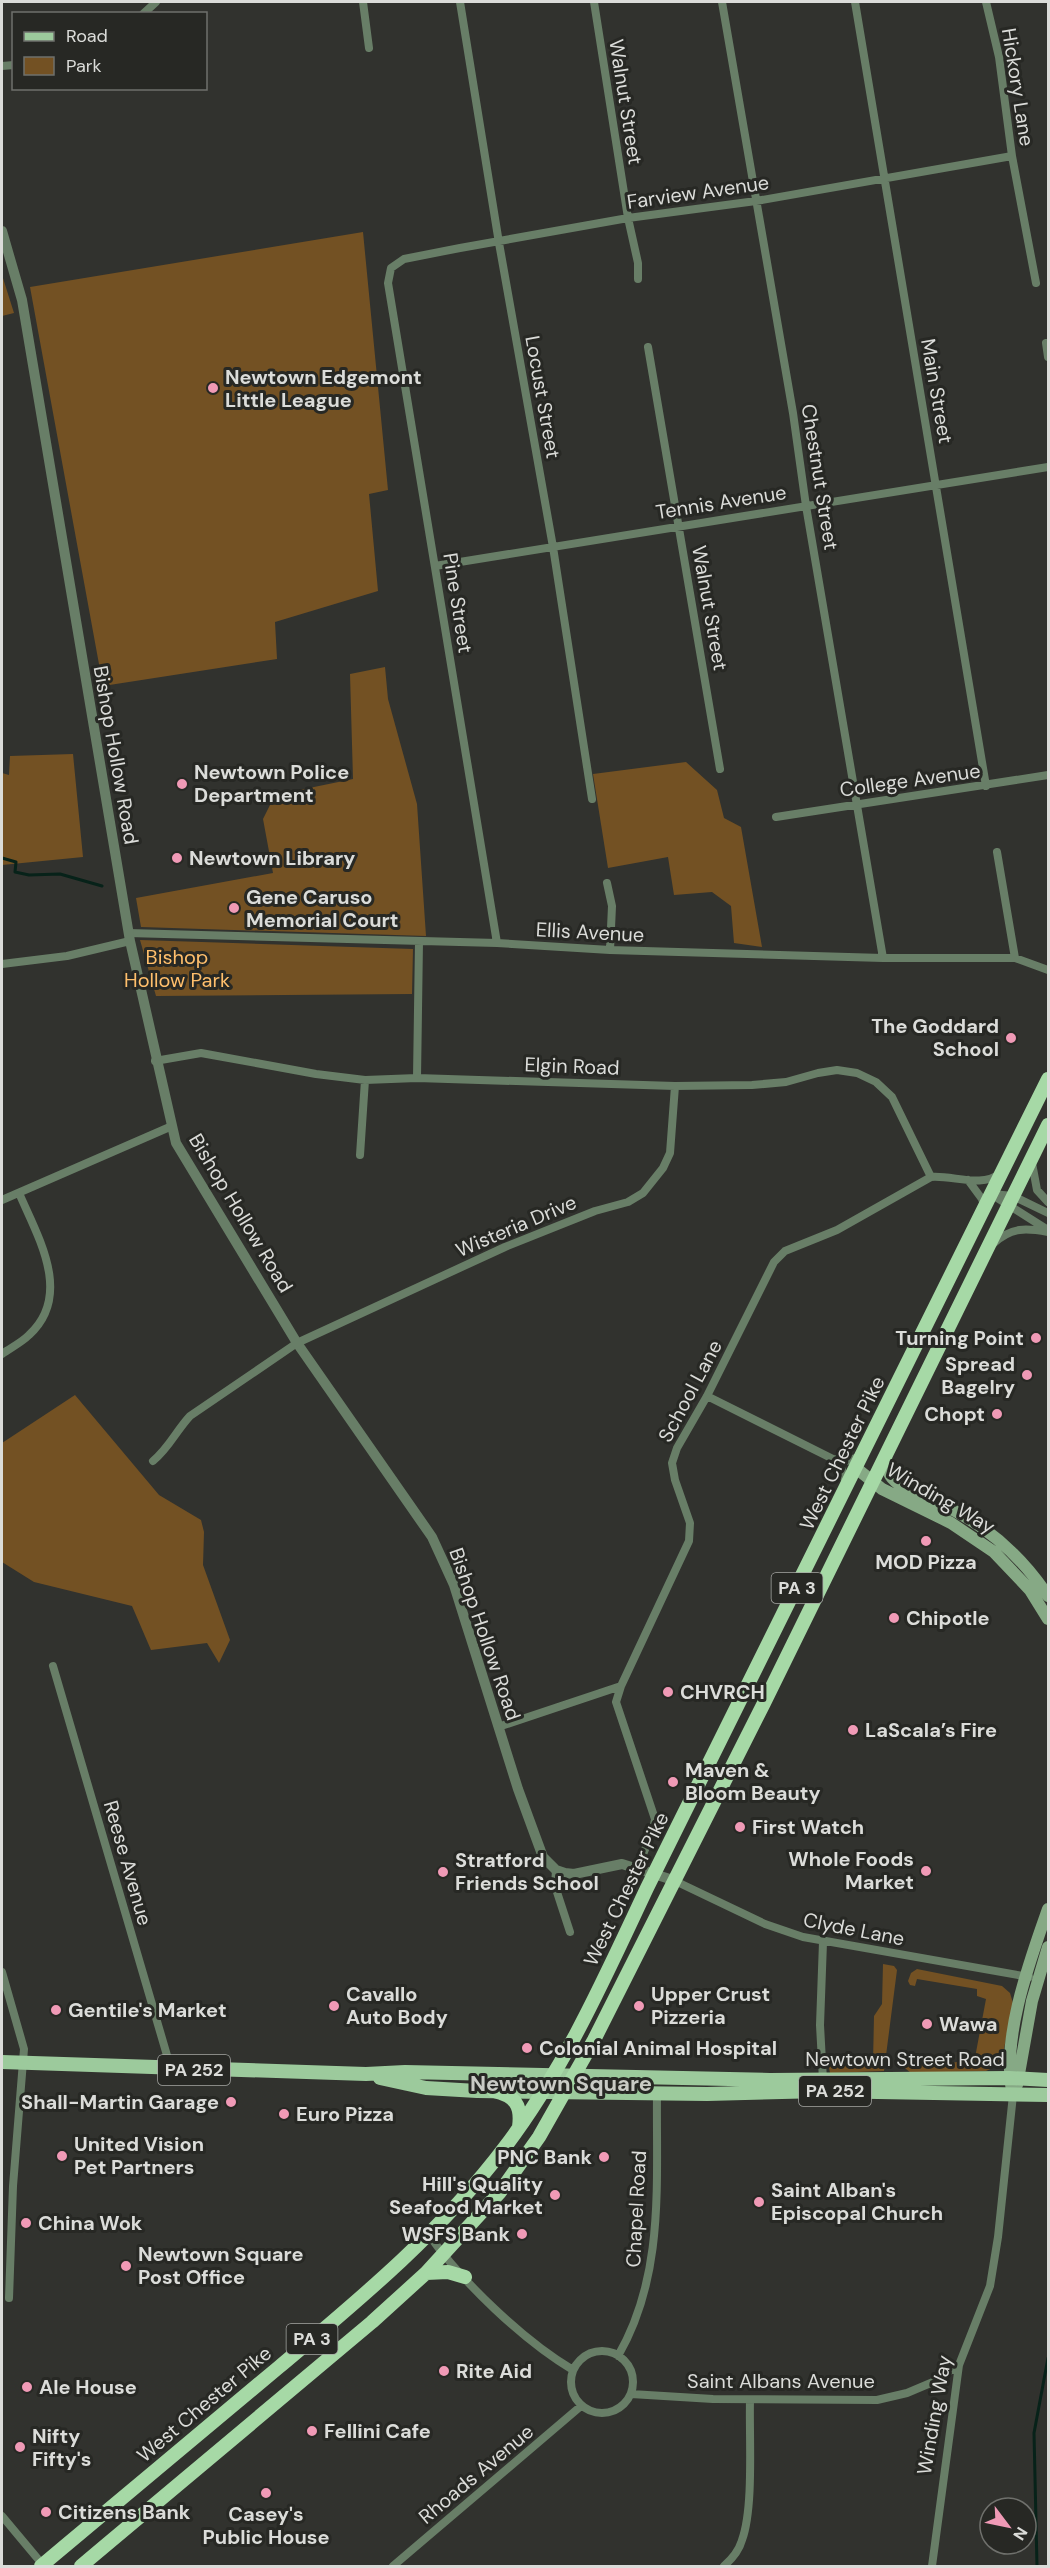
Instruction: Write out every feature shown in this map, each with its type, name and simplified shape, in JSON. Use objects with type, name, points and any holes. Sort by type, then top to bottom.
[{"type":"highway","name":"West Chester Pike","points":[[42,2566],[351,2306],[429,2235],[477,2183],[519,2129],[554,2076],[585,2019],[1048,1079]]},
{"type":"highway","name":"West Chester Pike","points":[[81,2566],[426,2273],[500,2192],[539,2137],[575,2076],[674,1880],[1048,1125]]},
{"type":"highway","points":[[494,2091],[512,2097],[518,2103],[519,2129]]},
{"type":"highway","points":[[426,2273],[440,2271],[465,2277]]},
{"type":"main road","name":"Winding Way","points":[[886,1455],[886,1466],[895,1482],[956,1512],[987,1531],[1016,1556],[1048,1596]]},
{"type":"main road","name":"Winding Way","points":[[856,1468],[882,1489],[959,1527],[987,1546],[1019,1576],[1048,1619]]},
{"type":"main road","name":"Winding Way","points":[[1013,2095],[1013,2039],[1025,1976],[1048,1909]]},
{"type":"main road","name":"Winding Way","points":[[1014,2078],[1038,1978],[1048,1947]]},
{"type":"main road","name":"PA 252","points":[[2,2062],[366,2074]]},
{"type":"main road","name":"Newtown Street Road","points":[[366,2074],[405,2072],[822,2080],[1014,2078],[1048,2080]]},
{"type":"main road","name":"Newtown Street Road","points":[[366,2074],[426,2088],[494,2091],[742,2094],[822,2091],[1048,2095]]},
{"type":"street","points":[[363,2],[369,48]]},
{"type":"street","name":"Locust Street","points":[[460,2],[499,243],[553,547],[592,799]]},
{"type":"street","name":"Walnut Street","points":[[594,2],[628,218],[638,263],[638,279]]},
{"type":"street","name":"Chestnut Street","points":[[722,2],[794,413],[806,506],[859,806],[883,958]]},
{"type":"street","name":"Main Street","points":[[855,2],[986,786]]},
{"type":"street","name":"Hickory Lane","points":[[986,2],[999,57],[1012,156],[1036,284]]},
{"type":"street","name":"Farview Avenue","points":[[391,268],[404,259],[628,218],[756,201],[1012,156]]},
{"type":"street","name":"Bishop Hollow Road","points":[[2,231],[22,300],[129,937],[155,1060],[176,1143],[297,1343],[423,1523],[442,1555],[454,1585],[534,1838],[543,1857],[556,1870]]},
{"type":"street","name":"Pine Street","points":[[391,268],[388,283],[497,943]]},
{"type":"street","points":[[1046,343],[1048,357]]},
{"type":"street","name":"Walnut Street","points":[[648,347],[720,769]]},
{"type":"street","name":"Tennis Avenue","points":[[435,566],[1048,467]]},
{"type":"street","name":"College Avenue","points":[[776,817],[1048,775]]},
{"type":"street","points":[[997,852],[1015,958]]},
{"type":"street","points":[[607,883],[612,906],[610,950]]},
{"type":"street","name":"Ellis Avenue","points":[[2,964],[67,956],[129,937],[497,943],[610,950],[883,958],[1015,958],[1048,970]]},
{"type":"street","points":[[417,1078],[419,942]]},
{"type":"street","name":"Elgin Road","points":[[155,1060],[201,1053],[316,1074],[364,1080],[417,1078],[675,1086],[752,1085],[786,1082],[837,1070],[857,1073],[876,1082],[892,1097],[931,1177]]},
{"type":"street","points":[[360,1155],[364,1080]]},
{"type":"street","name":"Wisteria Drive","points":[[153,1461],[167,1449],[177,1430],[190,1416],[297,1343],[505,1247],[595,1211],[628,1202],[643,1193],[663,1168],[670,1153],[675,1086]]},
{"type":"street","points":[[2,1200],[172,1126]]},
{"type":"street","points":[[1035,1152],[1032,1164],[1035,1184],[1040,1194],[1048,1202]]},
{"type":"street","points":[[931,1177],[991,1180],[1001,1173]]},
{"type":"street","name":"School Lane","points":[[621,1686],[689,1540],[690,1523],[675,1480],[672,1463],[677,1448],[707,1396],[774,1262],[785,1251],[837,1230],[931,1177]]},
{"type":"street","points":[[968,1180],[985,1207]]},
{"type":"street","points":[[2,1354],[28,1336],[40,1323],[50,1292],[51,1274],[46,1257],[19,1193]]},
{"type":"street","points":[[991,1194],[1048,1213]]},
{"type":"street","points":[[1011,1201],[1048,1231]]},
{"type":"street","points":[[982,1260],[993,1244],[1011,1231],[1024,1228],[1048,1231]]},
{"type":"street","points":[[707,1396],[833,1459],[854,1460],[863,1454]]},
{"type":"street","points":[[833,1459],[842,1470],[847,1487]]},
{"type":"street","name":"Reese Avenue","points":[[53,1666],[171,2069]]},
{"type":"street","points":[[498,1727],[621,1686]]},
{"type":"street","points":[[621,1686],[616,1702],[655,1819],[653,1830],[637,1869]]},
{"type":"street","points":[[570,1932],[555,1886],[556,1870],[574,1874],[622,1864],[674,1880]]},
{"type":"street","name":"Clyde Lane","points":[[674,1880],[765,1924],[823,1942],[1038,1978]]},
{"type":"street","points":[[822,2080],[820,2025],[823,1942]]},
{"type":"street","points":[[2,1972],[24,2043],[13,2186],[9,2298]]},
{"type":"street","name":"Chapel Road","points":[[618,2356],[638,2318],[651,2266],[657,2093]]},
{"type":"street","name":"Winding Way","points":[[932,2566],[959,2365],[990,2286],[998,2237],[1013,2095]]},
{"type":"street","points":[[429,2235],[465,2277],[536,2347],[573,2370]]},
{"type":"street","points":[[604,2351],[618,2356],[631,2371],[633,2385],[631,2394],[623,2405],[611,2412],[595,2413],[581,2406],[573,2396],[571,2388],[573,2370],[579,2361],[590,2353],[604,2351]]},
{"type":"street","name":"Saint Albans Avenue","points":[[631,2394],[750,2400],[877,2400],[907,2393],[933,2382],[959,2365]]},
{"type":"street","points":[[724,2566],[738,2549],[744,2533],[748,2510],[750,2400]]},
{"type":"street","name":"Rhoads Avenue","points":[[393,2566],[581,2406]]},
{"type":"street","points":[[2,2516],[42,2566]]},
{"type":"green space","name":"Newtown Edgemont Little League","points":[[363,232],[388,490],[369,494],[378,591],[275,622],[277,659],[103,686],[30,287]]},
{"type":"green space","points":[[2,275],[14,313],[2,316]]},
{"type":"green space","points":[[385,667],[388,699],[417,804],[426,936],[141,927],[136,898],[273,873],[263,819],[275,795],[353,779],[350,674]]},
{"type":"green space","points":[[73,754],[83,857],[2,865],[2,773],[9,775],[10,756]]},
{"type":"green space","points":[[686,762],[717,790],[724,818],[741,827],[762,947],[734,943],[731,906],[712,892],[674,895],[668,857],[608,868],[593,774]]},
{"type":"green space","name":"Bishop Hollow Park","points":[[140,940],[413,949],[412,994],[156,996]]},
{"type":"green space","points":[[75,1395],[159,1495],[201,1520],[204,1532],[203,1565],[230,1640],[219,1663],[207,1643],[151,1650],[132,1606],[34,1582],[2,1562],[2,1443]]},
{"type":"green space","points":[[883,1964],[894,1966],[897,1970],[884,2071],[830,2073],[828,2063],[873,2063],[874,2016],[882,2004]]},
{"type":"green space","points":[[917,1969],[1002,1986],[1010,1993],[1013,2003],[1002,2059],[997,2066],[986,2071],[911,2073],[901,2065],[902,2056],[948,2064],[961,2060],[974,2063],[986,1999],[977,1996],[977,1989],[917,1979],[915,1986],[910,1985],[908,1981],[911,1973]]},
{"type":"waterway","points":[[2,858],[16,862],[15,872],[29,875],[60,874],[102,886]]},
{"type":"waterway","points":[[1037,2566],[1034,2433],[1048,2358]]},
{"type":"place","name":"Newtown Edgemont Little League","points":[[213,388]]},
{"type":"place","name":"Newtown Police Department","points":[[182,784]]},
{"type":"place","name":"Newtown Library","points":[[177,858]]},
{"type":"place","name":"Gene Caruso Memorial Court","points":[[234,908]]},
{"type":"place","name":"The Goddard School","points":[[1011,1038]]},
{"type":"place","name":"Turning Point","points":[[1036,1338]]},
{"type":"place","name":"Spread Bagelry","points":[[1027,1375]]},
{"type":"place","name":"Chopt","points":[[997,1414]]},
{"type":"place","name":"MOD Pizza","points":[[926,1541]]},
{"type":"place","name":"Chipotle","points":[[894,1618]]},
{"type":"place","name":"CHVRCH","points":[[668,1692]]},
{"type":"place","name":"LaScala’s Fire","points":[[853,1730]]},
{"type":"place","name":"Maven & Bloom Beauty","points":[[673,1782]]},
{"type":"place","name":"First Watch","points":[[740,1827]]},
{"type":"place","name":"Whole Foods Market","points":[[926,1871]]},
{"type":"place","name":"Stratford Friends School","points":[[443,1872]]},
{"type":"place","name":"Cavallo Auto Body","points":[[334,2006]]},
{"type":"place","name":"Upper Crust Pizzeria","points":[[639,2006]]},
{"type":"place","name":"Gentile's Market","points":[[56,2010]]},
{"type":"place","name":"Wawa","points":[[927,2024]]},
{"type":"place","name":"Colonial Animal Hospital","points":[[527,2048]]},
{"type":"place","name":"Shall-Martin Garage","points":[[231,2102]]},
{"type":"place","name":"Euro Pizza","points":[[284,2114]]},
{"type":"place","name":"United Vision Pet Partners","points":[[62,2156]]},
{"type":"place","name":"PNC Bank","points":[[604,2157]]},
{"type":"place","name":"Hill's Quality Seafood Market","points":[[555,2195]]},
{"type":"place","name":"Saint Alban's Episcopal Church","points":[[759,2202]]},
{"type":"place","name":"China Wok","points":[[26,2223]]},
{"type":"place","name":"WSFS Bank","points":[[522,2234]]},
{"type":"place","name":"Newtown Square Post Office","points":[[126,2266]]},
{"type":"place","name":"Rite Aid","points":[[444,2371]]},
{"type":"place","name":"Ale House","points":[[27,2387]]},
{"type":"place","name":"Fellini Cafe","points":[[312,2431]]},
{"type":"place","name":"Nifty Fifty's","points":[[20,2447]]},
{"type":"place","name":"Casey's Public House","points":[[266,2493]]},
{"type":"place","name":"Citizens Bank","points":[[46,2512]]},
{"type":"district","name":"Newtown Square","points":[[561,2083]]}]
